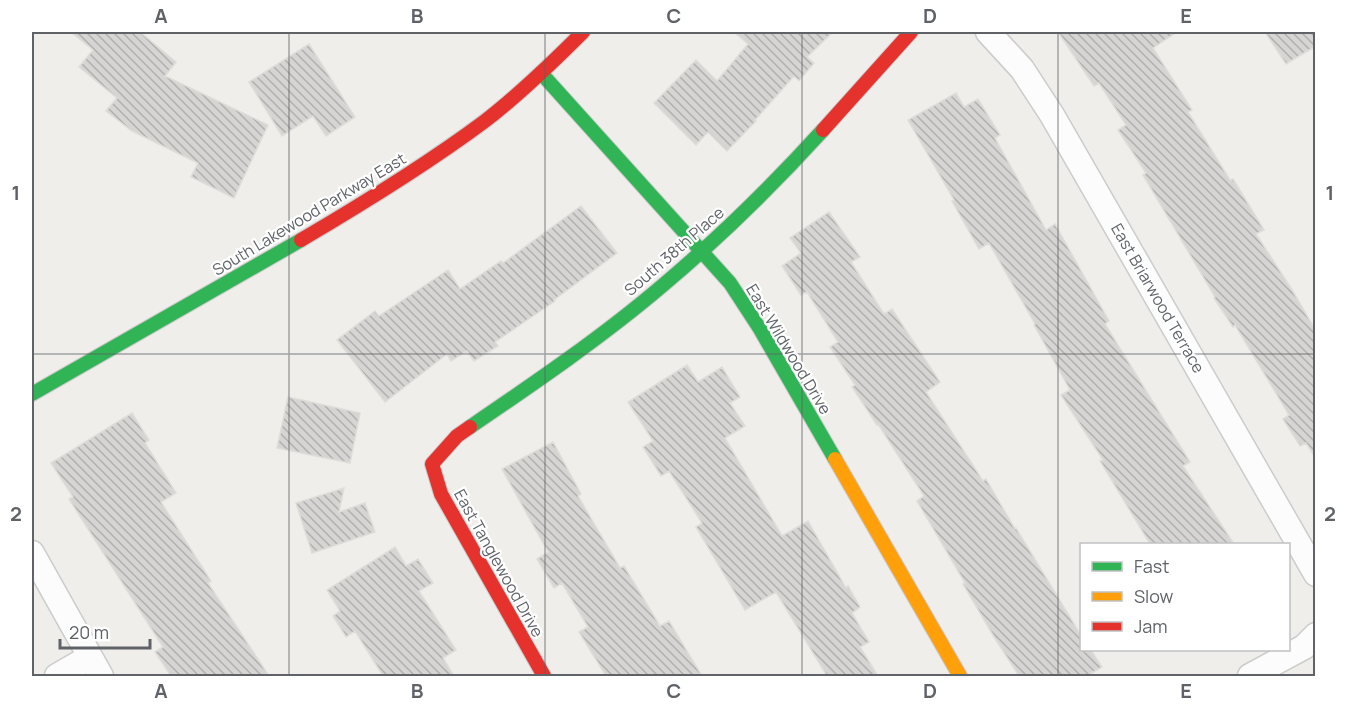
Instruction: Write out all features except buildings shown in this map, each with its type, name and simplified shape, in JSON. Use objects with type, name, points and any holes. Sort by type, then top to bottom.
[{"type":"street","name":"South Lakewood Parkway East","points":[[32,394],[282,252],[390,187],[486,120],[541,73],[583,32]]},
{"type":"street","name":"South 38th Place","points":[[432,464],[457,436],[555,369],[661,287],[737,219],[810,144],[911,32]]},
{"type":"street","name":"East Briarwood Terrace","points":[[988,32],[1022,69],[1052,115],[1316,574]]},
{"type":"street","name":"East Wildwood Drive","points":[[541,73],[730,283],[760,329],[960,676]]},
{"type":"street","name":"East Tanglewood Drive","points":[[432,464],[441,494],[544,676]]},
{"type":"street","points":[[32,553],[95,667],[57,676]]},
{"type":"street","points":[[1250,676],[1304,646],[1316,635]]},
{"type":"traffic: fast","points":[[541,73],[730,283],[760,329],[835,459]]},
{"type":"traffic: fast","points":[[470,427],[592,341],[662,286],[745,211],[823,130]]},
{"type":"traffic: fast","points":[[32,394],[301,240]]},
{"type":"traffic: slow","points":[[835,459],[960,676]]},
{"type":"traffic: jam","points":[[301,240],[394,183],[485,121],[511,100],[583,32]]},
{"type":"traffic: jam","points":[[823,130],[911,32]]},
{"type":"traffic: jam","points":[[470,427],[457,436],[432,464],[441,494],[544,676]]}]
